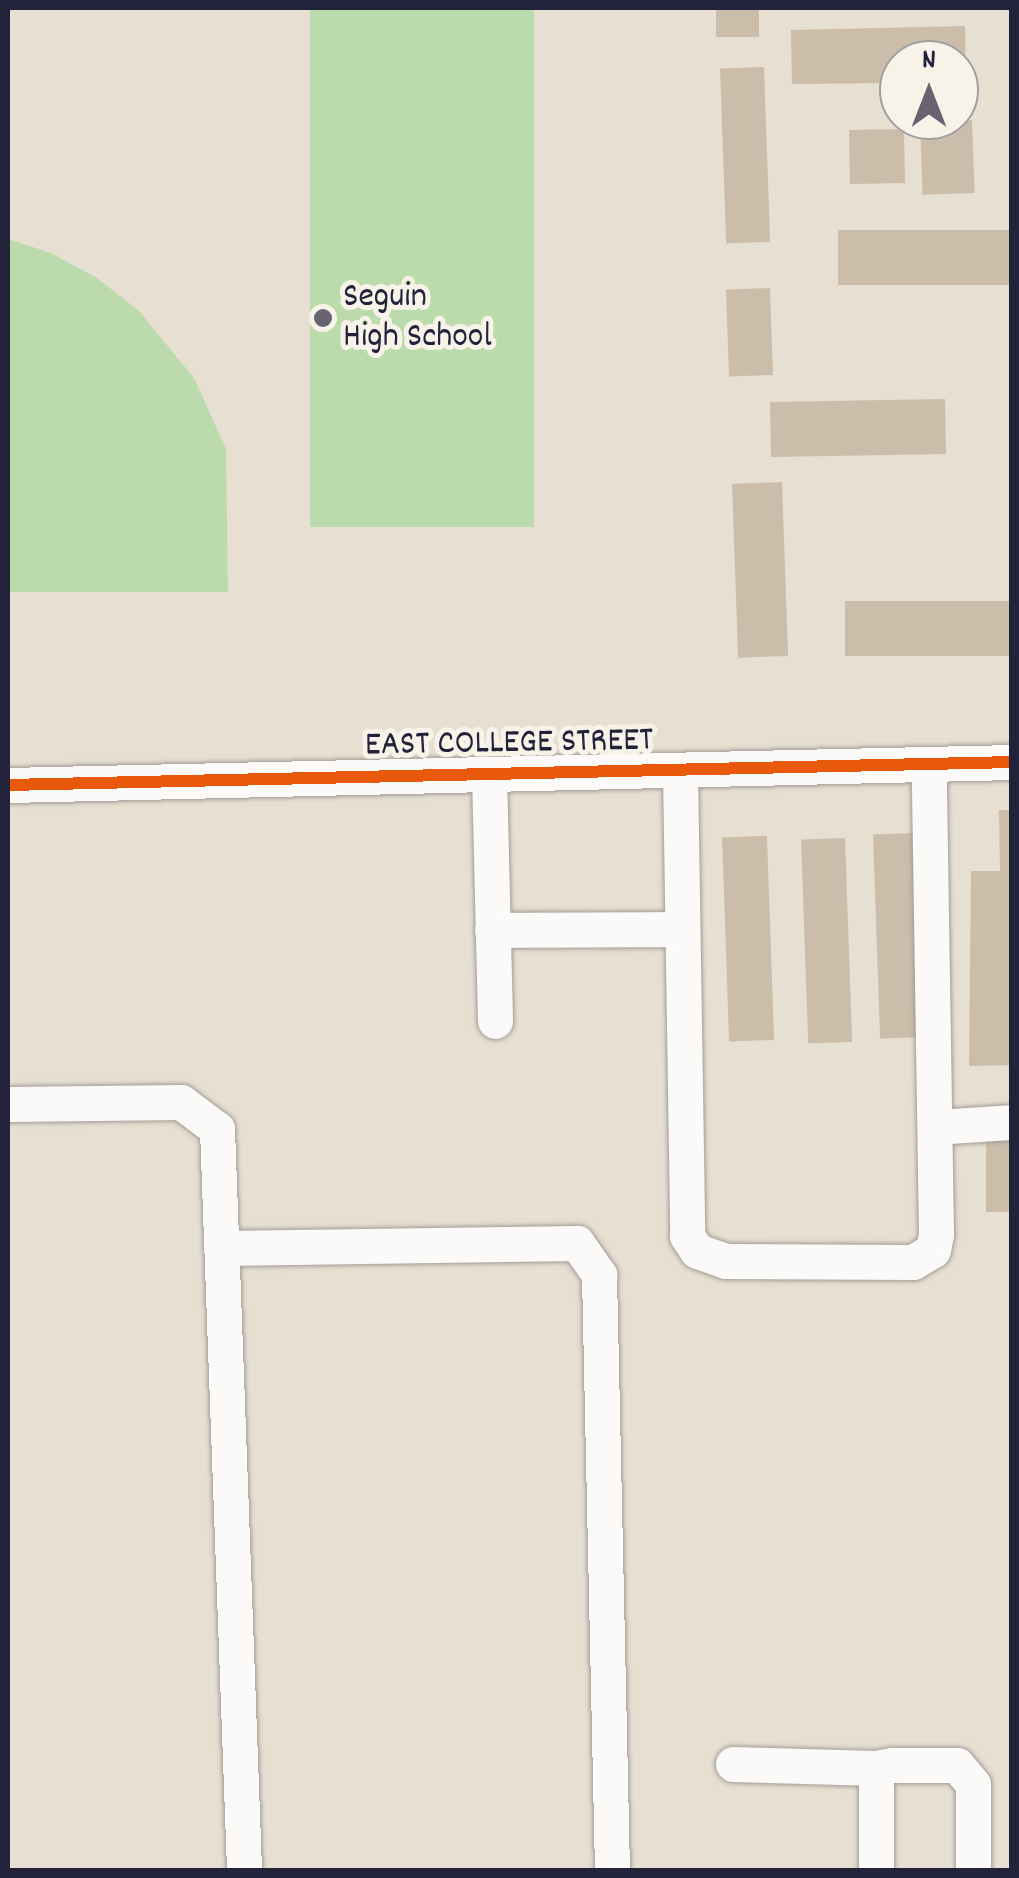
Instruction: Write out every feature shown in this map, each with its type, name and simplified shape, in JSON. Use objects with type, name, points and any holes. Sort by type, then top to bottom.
[{"type":"street","name":"EAST COLLEGE STREET","points":[[8,785],[1012,762]]},
{"type":"street","points":[[680,770],[687,1236],[697,1251],[726,1261],[913,1262],[933,1250],[936,1234],[929,764]]},
{"type":"street","points":[[489,774],[495,1020]]},
{"type":"street","points":[[492,930],[682,928]]},
{"type":"street","points":[[8,1104],[181,1102],[217,1129],[244,1870]]},
{"type":"street","points":[[934,1126],[1012,1122]]},
{"type":"street","points":[[222,1248],[576,1243],[599,1275],[612,1870]]},
{"type":"street","points":[[732,1764],[858,1764],[876,1768],[957,1765],[973,1784],[973,1870]]},
{"type":"street","points":[[876,1768],[876,1870]]},
{"type":"green space","points":[[310,8],[534,8],[534,527],[310,527]]},
{"type":"green space","points":[[8,239],[51,253],[97,278],[139,311],[194,378],[226,449],[228,592],[8,592]]},
{"type":"building","points":[[716,8],[759,8],[759,37],[716,37]]},
{"type":"building","points":[[965,26],[965,40],[879,40],[879,83],[792,84],[791,30]]},
{"type":"building","points":[[764,67],[770,242],[726,243],[720,69]]},
{"type":"building","points":[[879,129],[879,140],[904,140],[905,183],[850,184],[849,130]]},
{"type":"building","points":[[921,140],[973,140],[975,193],[923,195]]},
{"type":"building","points":[[838,230],[1012,230],[1012,285],[838,285]]},
{"type":"building","points":[[770,288],[773,375],[729,376],[726,290]]},
{"type":"building","points":[[945,399],[946,454],[771,457],[770,402]]},
{"type":"building","points":[[782,482],[788,656],[738,658],[732,484]]},
{"type":"building","points":[[845,601],[1012,601],[1012,656],[845,656]]},
{"type":"building","points":[[999,810],[1012,810],[1012,1065],[969,1066],[971,871],[1000,871]]},
{"type":"building","points":[[918,833],[925,1037],[880,1038],[873,835]]},
{"type":"building","points":[[767,836],[774,1040],[729,1041],[722,838]]},
{"type":"building","points":[[845,838],[852,1042],[808,1043],[801,840]]},
{"type":"building","points":[[986,1127],[1012,1127],[1012,1212],[986,1212]]},
{"type":"cycle path","points":[[8,785],[1012,762]]},
{"type":"place","name":"Seguin High School","points":[[323,318]]}]
